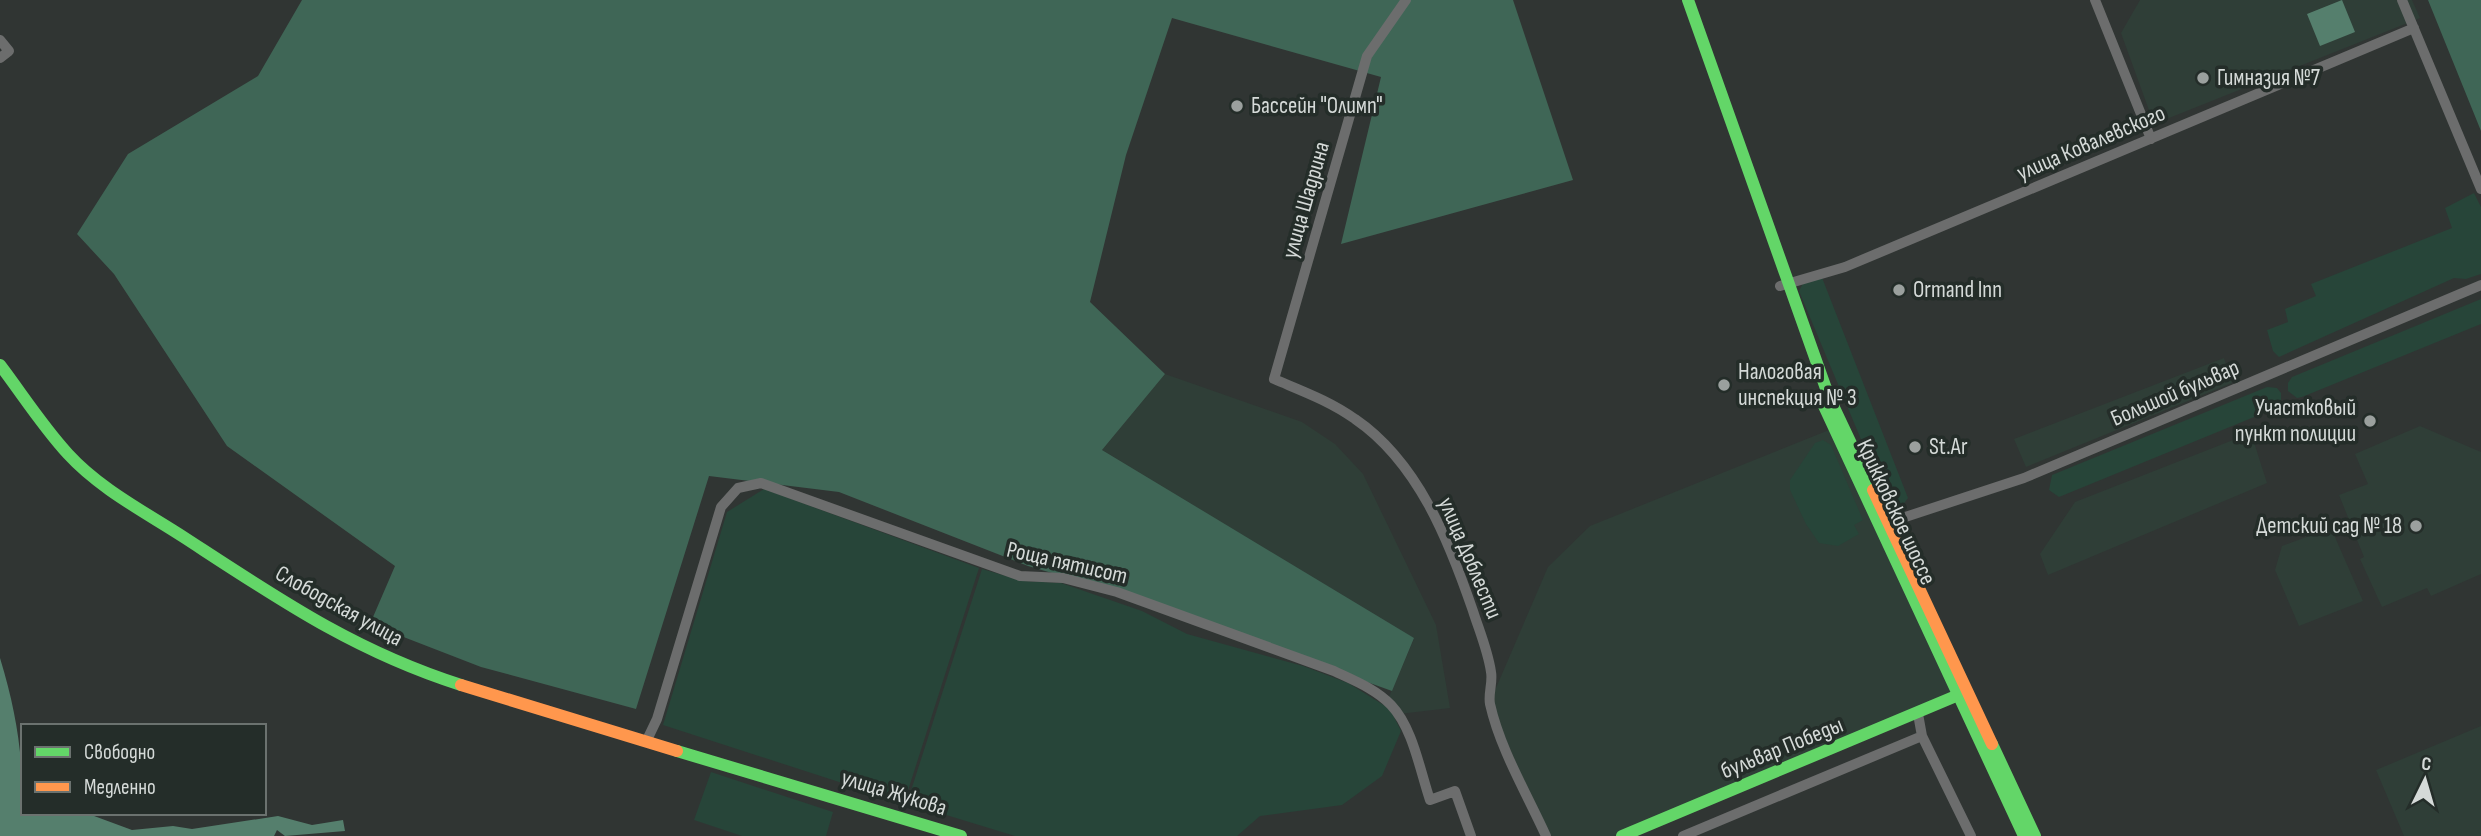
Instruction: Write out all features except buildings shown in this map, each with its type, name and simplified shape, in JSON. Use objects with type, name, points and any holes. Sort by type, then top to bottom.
[{"type":"main road","name":"Крикковское шоссе","points":[[1680,0],[1784,285],[1822,400],[1884,524],[1956,696],[2024,836]]},
{"type":"main road","points":[[1688,0],[1784,285]]},
{"type":"main road","name":"Слободская улица","points":[[0,365],[68,454],[101,484],[355,644],[417,671],[766,777]]},
{"type":"main road","points":[[1884,524],[2035,836]]},
{"type":"main road","name":"бульвар Победы","points":[[1622,836],[1956,696]]},
{"type":"main road","name":"улица Жукова","points":[[766,777],[961,836]]},
{"type":"street","name":"улица Шадрина","points":[[1274,379],[1367,56],[1406,0]]},
{"type":"street","points":[[2095,0],[2151,139]]},
{"type":"street","points":[[2402,0],[2481,189]]},
{"type":"street","name":"улица Ковалевского","points":[[1784,285],[1845,267],[2414,28]]},
{"type":"street","points":[[0,40],[9,51],[0,58]]},
{"type":"street","name":"Большой бульвар","points":[[1884,524],[2024,478],[2481,285]]},
{"type":"street","name":"улица Доблести","points":[[1274,379],[1330,403],[1357,420],[1392,452],[1429,505],[1458,569],[1480,632],[1492,674],[1490,702],[1511,760],[1546,836]]},
{"type":"street","name":"Роща пятисот","points":[[646,742],[657,719],[721,506],[738,488],[761,483],[1020,576],[1063,578],[1117,592],[1335,671],[1366,687],[1391,705],[1405,729],[1430,800],[1455,791],[1471,836]]},
{"type":"street","points":[[1917,714],[1922,736],[1971,836]]},
{"type":"street","points":[[1684,836],[1922,736]]},
{"type":"shaded area","points":[[302,0],[1513,0],[1573,180],[1341,244],[1381,77],[1172,18],[1126,155],[1090,302],[1165,374],[1102,450],[1414,638],[1392,691],[1117,592],[1028,566],[839,492],[709,476],[636,709],[481,667],[370,624],[395,566],[227,446],[114,274],[77,234],[128,154],[258,76]]},
{"type":"shaded area","name":"Гимназия №7","points":[[2140,0],[2412,0],[2420,18],[2154,124],[2121,33]]},
{"type":"shaded area","points":[[2342,0],[2355,32],[2320,46],[2307,14]]},
{"type":"shaded area","points":[[2428,0],[2481,0],[2481,131]]},
{"type":"shaded area","points":[[2474,193],[2481,207],[2481,274],[2466,279],[2454,278],[2279,357],[2273,351],[2267,330],[2288,322],[2285,309],[2316,296],[2311,284],[2452,228],[2445,208]]},
{"type":"shaded area","points":[[1821,275],[1908,498],[1902,506],[1888,501],[1883,492],[1799,291],[1804,281]]},
{"type":"shaded area","points":[[2481,299],[2481,324],[2302,397],[2297,398],[2288,391],[2288,383],[2292,377]]},
{"type":"shaded area","points":[[2224,358],[2232,383],[2026,467],[2014,439]]},
{"type":"shaded area","points":[[1165,374],[1302,422],[1335,444],[1363,474],[1436,625],[1450,708],[1399,714],[1389,697],[1414,639],[1102,450]]},
{"type":"shaded area","points":[[2267,387],[2277,388],[2281,393],[2281,406],[2059,497],[2049,490],[2052,475]]},
{"type":"shaded area","name":"Детский сад № 18","points":[[2420,426],[2481,452],[2481,574],[2431,596],[2427,588],[2382,607],[2360,559],[2364,557],[2339,495],[2368,484],[2355,454]]},
{"type":"shaded area","points":[[1834,428],[1956,696],[1621,836],[1547,836],[1490,702],[1548,567],[1590,526]]},
{"type":"shaded area","points":[[2251,433],[2267,483],[2048,575],[2040,554],[2075,502]]},
{"type":"shaded area","points":[[1823,440],[1831,445],[1863,520],[1854,525],[1859,534],[1838,546],[1819,543],[1806,524],[1790,490],[1790,480],[1815,443]]},
{"type":"shaded area","points":[[764,489],[979,568],[904,803],[663,725],[727,512]]},
{"type":"shaded area","points":[[2331,528],[2363,601],[2299,626],[2275,570],[2282,546]]},
{"type":"shaded area","points":[[982,569],[1023,581],[1061,583],[1142,611],[1187,634],[1303,666],[1348,683],[1390,709],[1401,731],[1382,776],[1342,805],[1260,816],[1237,836],[1015,836],[907,803]]},
{"type":"shaded area","points":[[0,658],[18,735],[21,815],[91,815],[132,830],[173,826],[192,829],[278,816],[312,825],[343,820],[345,831],[285,836],[277,830],[274,836],[0,836]]},
{"type":"shaded area","points":[[2481,726],[2481,836],[2404,836],[2376,770]]},
{"type":"shaded area","points":[[711,772],[833,812],[826,836],[742,836],[694,820]]},
{"type":"traffic: fast","points":[[1688,0],[1829,397],[1873,490]]},
{"type":"traffic: fast","points":[[0,365],[59,444],[81,467],[109,489],[317,621],[386,656],[461,685]]},
{"type":"traffic: fast","points":[[1824,406],[2024,836]]},
{"type":"traffic: fast","points":[[1622,836],[1956,696]]},
{"type":"traffic: fast","points":[[1992,744],[2035,836]]},
{"type":"traffic: fast","points":[[677,751],[961,836]]},
{"type":"traffic: slow","points":[[1873,490],[1992,744]]},
{"type":"traffic: slow","points":[[461,685],[677,751]]},
{"type":"place","name":"Гимназия №7","points":[[2203,78]]},
{"type":"place","name":"Бассейн \"Олимп\"","points":[[1237,106]]},
{"type":"place","name":"Ormand Inn","points":[[1899,290]]},
{"type":"place","name":"Налоговая инспекция № 3","points":[[1724,385]]},
{"type":"place","name":"Участковый пункт полиции","points":[[2370,421]]},
{"type":"place","name":"St.Ar","points":[[1915,447]]},
{"type":"place","name":"Детский сад № 18","points":[[2416,526]]}]
